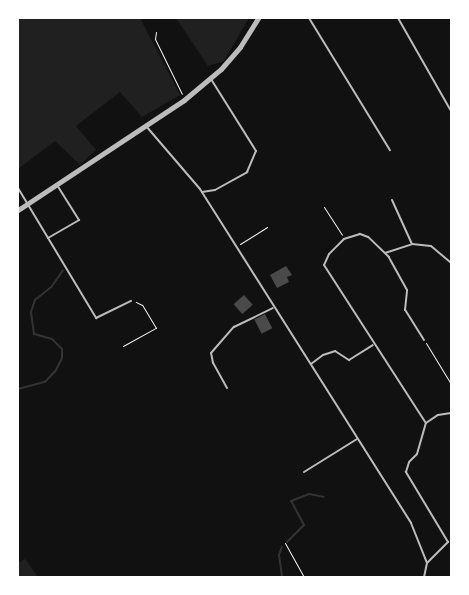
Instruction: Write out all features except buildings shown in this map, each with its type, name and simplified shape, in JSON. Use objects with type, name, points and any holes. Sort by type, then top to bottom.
[{"type":"street","points":[[18,210],[184,100],[210,78],[240,47],[258,18]]},
{"type":"lane","points":[[309,18],[390,150]]},
{"type":"lane","points":[[398,18],[451,111]]},
{"type":"lane","points":[[202,192],[215,190],[247,172],[256,151],[210,78]]},
{"type":"lane","points":[[146,126],[202,192],[411,523],[427,563],[424,577]]},
{"type":"lane","points":[[48,238],[79,220],[57,185]]},
{"type":"lane","points":[[18,188],[96,318],[131,301]]},
{"type":"lane","points":[[392,200],[412,244]]},
{"type":"lane","points":[[424,340],[405,310],[407,290],[385,253],[368,237],[360,234],[344,239],[330,254],[324,265],[373,345],[426,423]]},
{"type":"lane","points":[[385,253],[412,244],[435,247],[451,263]]},
{"type":"lane","points":[[227,388],[213,363],[211,353],[234,327],[274,308]]},
{"type":"lane","points":[[311,364],[324,355],[335,352],[350,360],[373,345]]},
{"type":"lane","points":[[427,563],[450,542],[406,472],[409,462],[417,454],[426,423],[438,416],[451,413]]},
{"type":"lane","points":[[304,472],[357,439]]},
{"type":"path","points":[[156,32],[155,39],[184,100]]},
{"type":"path","points":[[324,207],[344,239]]},
{"type":"path","points":[[236,247],[267,227]]},
{"type":"path","points":[[123,346],[156,328],[142,304],[131,301]]},
{"type":"path","points":[[424,340],[451,384]]},
{"type":"path","points":[[285,543],[304,577]]},
{"type":"shaded area","points":[[18,18],[142,18],[141,20],[180,95],[142,117],[120,92],[76,126],[96,150],[80,165],[55,141],[18,169]]},
{"type":"shaded area","points":[[176,18],[249,18],[224,61],[208,66]]},
{"type":"shaded area","points":[[25,559],[38,577],[18,577],[18,563]]},
{"type":"waterway","points":[[18,389],[45,382],[56,370],[62,358],[62,349],[52,339],[34,334],[31,312],[35,300],[52,286],[63,270]]},
{"type":"waterway","points":[[287,542],[304,525],[291,501],[309,494],[324,497]]},
{"type":"waterway","points":[[282,547],[279,555],[282,577]]}]
